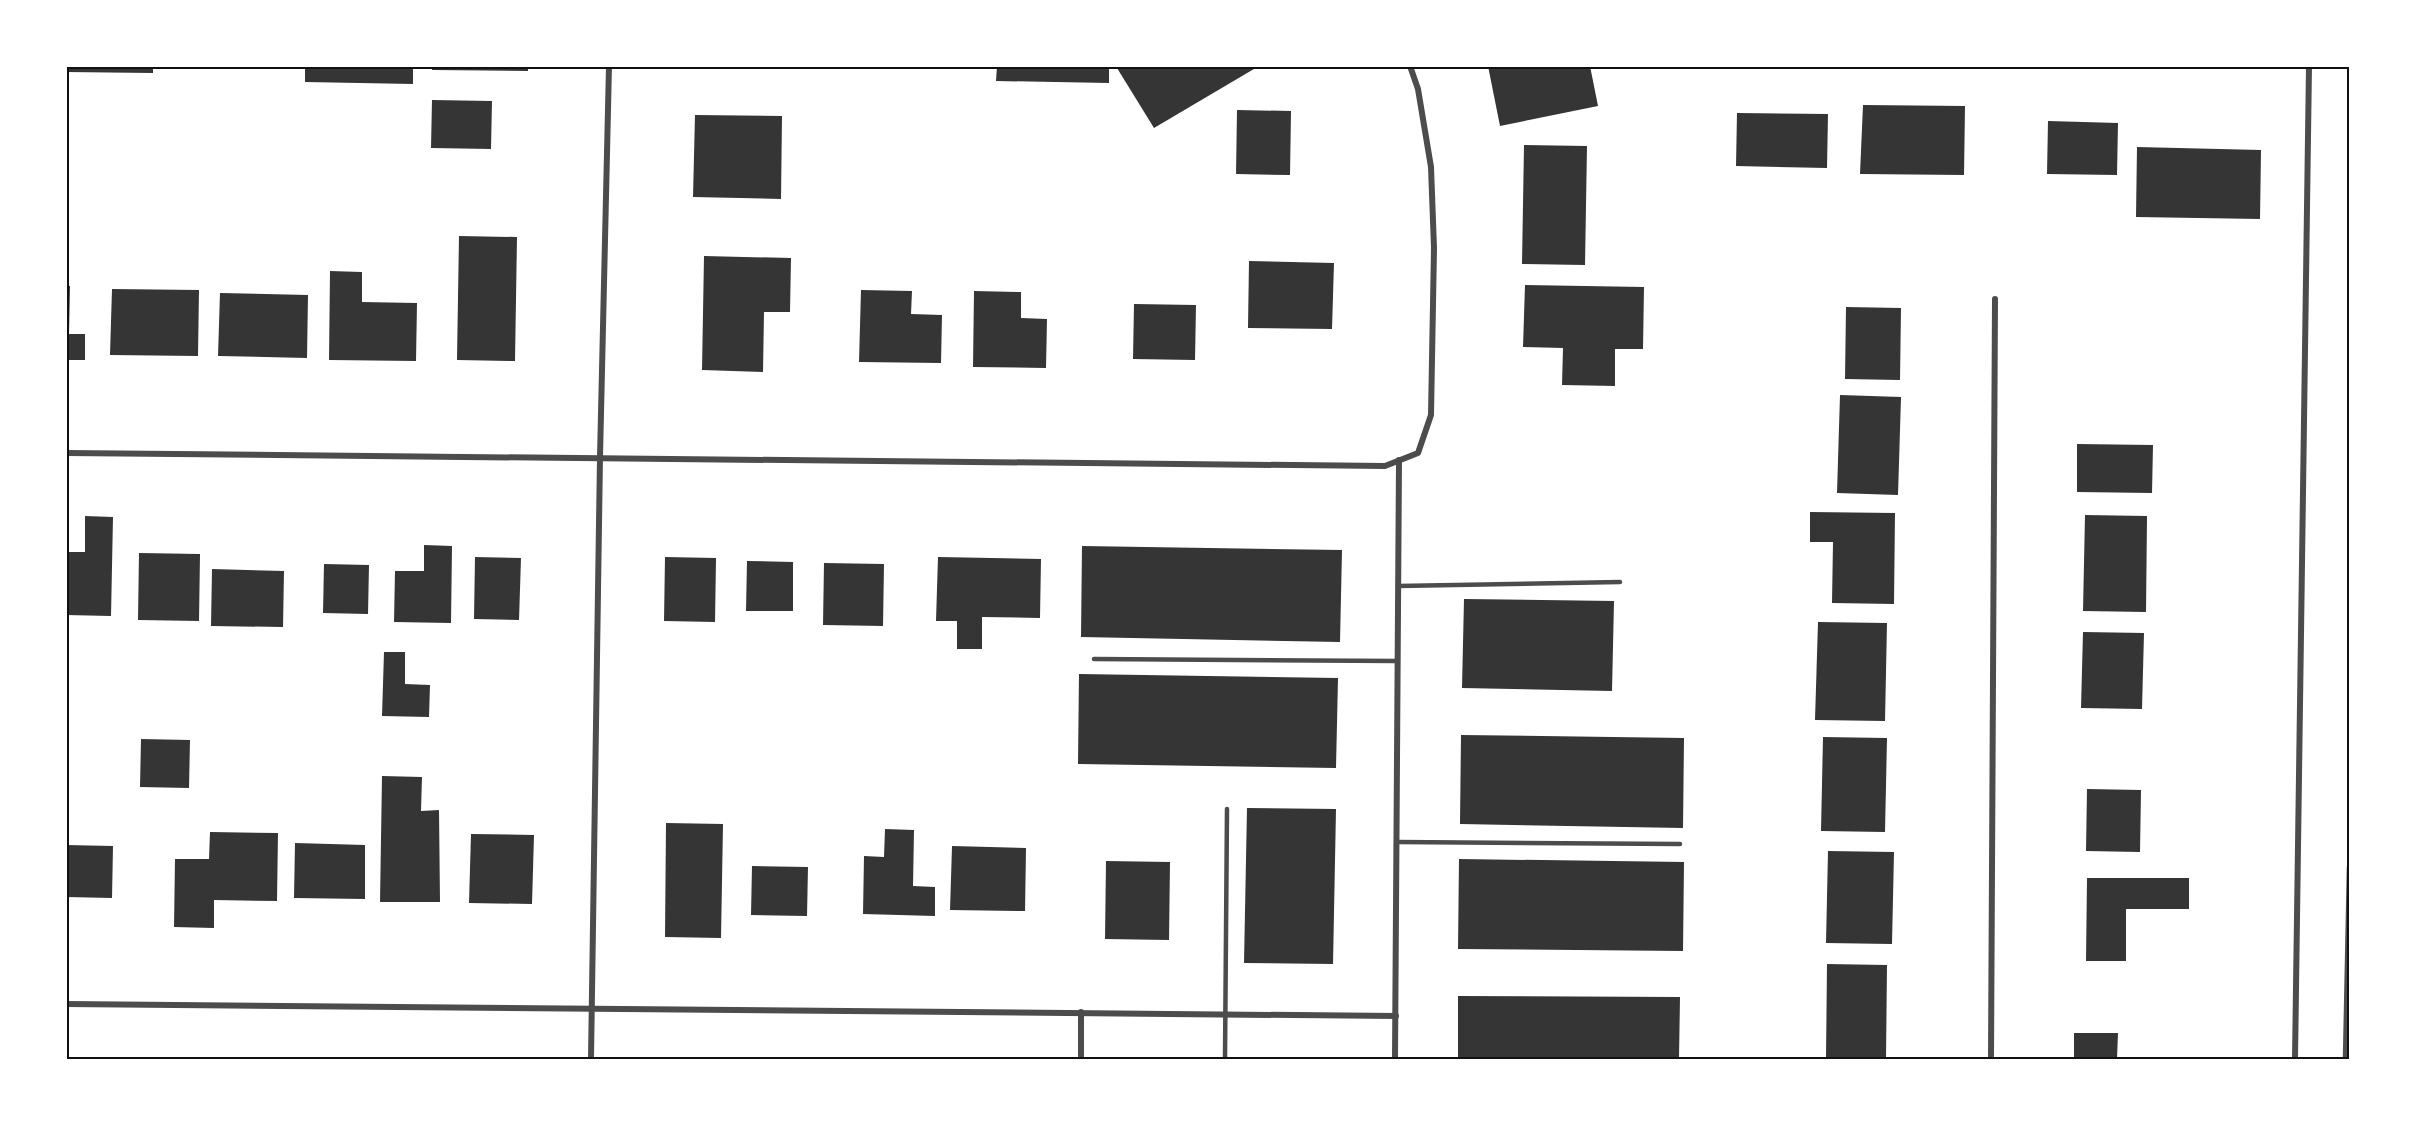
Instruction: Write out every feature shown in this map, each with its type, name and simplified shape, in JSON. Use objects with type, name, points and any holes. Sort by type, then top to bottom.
[{"type":"street","points":[[591,1059],[600,457],[609,66]]},
{"type":"street","points":[[66,453],[1386,465],[1418,453],[1431,415],[1434,248],[1431,166],[1418,89],[1410,66]]},
{"type":"street","points":[[2295,1059],[2309,66]]},
{"type":"street","points":[[1991,1059],[1995,300]]},
{"type":"street","points":[[1395,1059],[1399,460]]},
{"type":"street","points":[[66,1004],[1396,1016]]},
{"type":"street","points":[[1081,1012],[1081,1059]]},
{"type":"lane","points":[[1398,586],[1620,582]]},
{"type":"lane","points":[[1094,659],[1397,662]]},
{"type":"lane","points":[[1225,1059],[1227,809]]},
{"type":"lane","points":[[1397,842],[1680,844]]},
{"type":"lane","points":[[2345,1059],[2349,867]]},
{"type":"building","points":[[66,66],[153,66],[153,73],[66,72]]},
{"type":"building","points":[[305,66],[413,66],[413,84],[305,82]]},
{"type":"building","points":[[432,66],[528,66],[528,71],[432,70]]},
{"type":"building","points":[[997,66],[1109,66],[1109,83],[996,81]]},
{"type":"building","points":[[1120,66],[1259,66],[1154,128],[1117,68]]},
{"type":"building","points":[[1488,66],[1590,66],[1598,106],[1500,126]]},
{"type":"building","points":[[432,100],[492,101],[491,149],[431,148]]},
{"type":"building","points":[[1863,105],[1965,106],[1964,175],[1860,174]]},
{"type":"building","points":[[1237,110],[1291,111],[1290,175],[1236,174]]},
{"type":"building","points":[[1737,113],[1828,114],[1827,168],[1736,166]]},
{"type":"building","points":[[695,115],[782,116],[781,199],[693,197]]},
{"type":"building","points":[[2048,121],[2118,123],[2117,175],[2047,174]]},
{"type":"building","points":[[1524,145],[1587,146],[1585,265],[1522,264]]},
{"type":"building","points":[[2137,147],[2261,150],[2260,219],[2136,217]]},
{"type":"building","points":[[459,236],[517,237],[515,361],[457,360]]},
{"type":"building","points":[[704,256],[791,258],[790,312],[764,312],[763,372],[702,370]]},
{"type":"building","points":[[1249,261],[1334,263],[1332,329],[1248,328]]},
{"type":"building","points":[[330,271],[362,272],[362,302],[417,303],[416,361],[329,360]]},
{"type":"building","points":[[1525,285],[1644,287],[1643,349],[1615,349],[1615,386],[1562,385],[1563,348],[1523,347]]},
{"type":"building","points":[[66,286],[70,286],[69,334],[85,334],[85,360],[66,360]]},
{"type":"building","points":[[112,289],[199,290],[198,356],[110,355]]},
{"type":"building","points":[[861,290],[912,291],[911,314],[942,315],[941,363],[859,362]]},
{"type":"building","points":[[974,291],[1021,292],[1021,318],[1047,319],[1046,368],[973,367]]},
{"type":"building","points":[[220,293],[308,295],[307,358],[218,356]]},
{"type":"building","points":[[1134,304],[1196,305],[1195,360],[1133,359]]},
{"type":"building","points":[[1846,307],[1901,308],[1900,380],[1845,379]]},
{"type":"building","points":[[1840,395],[1901,397],[1898,495],[1837,493]]},
{"type":"building","points":[[2077,444],[2153,445],[2152,493],[2077,492]]},
{"type":"building","points":[[1810,512],[1895,513],[1894,604],[1832,603],[1833,542],[1810,542]]},
{"type":"building","points":[[2085,515],[2147,516],[2146,612],[2083,611]]},
{"type":"building","points":[[85,516],[113,517],[111,616],[66,615],[66,552],[85,552]]},
{"type":"building","points":[[424,545],[452,546],[451,623],[394,622],[395,571],[424,571]]},
{"type":"building","points":[[1082,546],[1342,550],[1340,642],[1081,637]]},
{"type":"building","points":[[139,553],[200,554],[199,621],[138,620]]},
{"type":"building","points":[[475,557],[521,558],[519,620],[474,619]]},
{"type":"building","points":[[665,557],[716,558],[715,622],[664,621]]},
{"type":"building","points":[[938,557],[1041,559],[1040,618],[982,617],[982,649],[957,649],[957,621],[936,621]]},
{"type":"building","points":[[747,561],[793,562],[793,611],[746,611]]},
{"type":"building","points":[[824,563],[884,564],[883,626],[823,625]]},
{"type":"building","points":[[324,564],[369,565],[368,614],[323,613]]},
{"type":"building","points":[[212,569],[284,571],[283,627],[211,626]]},
{"type":"building","points":[[1464,599],[1614,601],[1612,691],[1462,688]]},
{"type":"building","points":[[1818,622],[1887,623],[1885,721],[1815,720]]},
{"type":"building","points":[[2083,632],[2144,633],[2142,709],[2081,708]]},
{"type":"building","points":[[384,652],[405,652],[405,684],[430,685],[429,717],[382,716]]},
{"type":"building","points":[[1079,674],[1338,678],[1336,768],[1078,764]]},
{"type":"building","points":[[1461,735],[1684,738],[1683,828],[1460,824]]},
{"type":"building","points":[[1823,737],[1887,738],[1885,832],[1821,831]]},
{"type":"building","points":[[141,739],[190,740],[189,788],[140,787]]},
{"type":"building","points":[[382,776],[422,777],[421,811],[439,810],[440,902],[380,902]]},
{"type":"building","points":[[2087,789],[2141,790],[2140,852],[2086,851]]},
{"type":"building","points":[[1247,808],[1336,809],[1333,964],[1244,963]]},
{"type":"building","points":[[666,823],[723,824],[721,938],[665,937]]},
{"type":"building","points":[[885,829],[914,830],[913,886],[935,887],[935,916],[863,914],[864,856],[884,857]]},
{"type":"building","points":[[210,832],[278,833],[277,901],[214,900],[214,928],[174,927],[175,859],[209,859]]},
{"type":"building","points":[[471,834],[534,835],[532,904],[469,903]]},
{"type":"building","points":[[295,843],[365,845],[365,899],[294,898]]},
{"type":"building","points":[[66,845],[113,846],[112,898],[66,897]]},
{"type":"building","points":[[952,846],[1026,848],[1025,911],[950,910]]},
{"type":"building","points":[[1828,851],[1894,852],[1892,944],[1826,943]]},
{"type":"building","points":[[1459,859],[1684,862],[1683,951],[1458,949]]},
{"type":"building","points":[[1106,861],[1170,862],[1169,940],[1105,939]]},
{"type":"building","points":[[752,866],[808,867],[807,916],[751,915]]},
{"type":"building","points":[[2087,878],[2189,878],[2189,909],[2126,909],[2126,961],[2086,961]]},
{"type":"building","points":[[1827,964],[1887,965],[1886,1059],[1826,1059]]},
{"type":"building","points":[[1458,996],[1680,997],[1679,1059],[1458,1059]]},
{"type":"building","points":[[2074,1033],[2118,1033],[2117,1059],[2074,1059]]},
{"type":"building","points":[[1117,1057],[1199,1057],[1199,1059],[1117,1059]]}]
